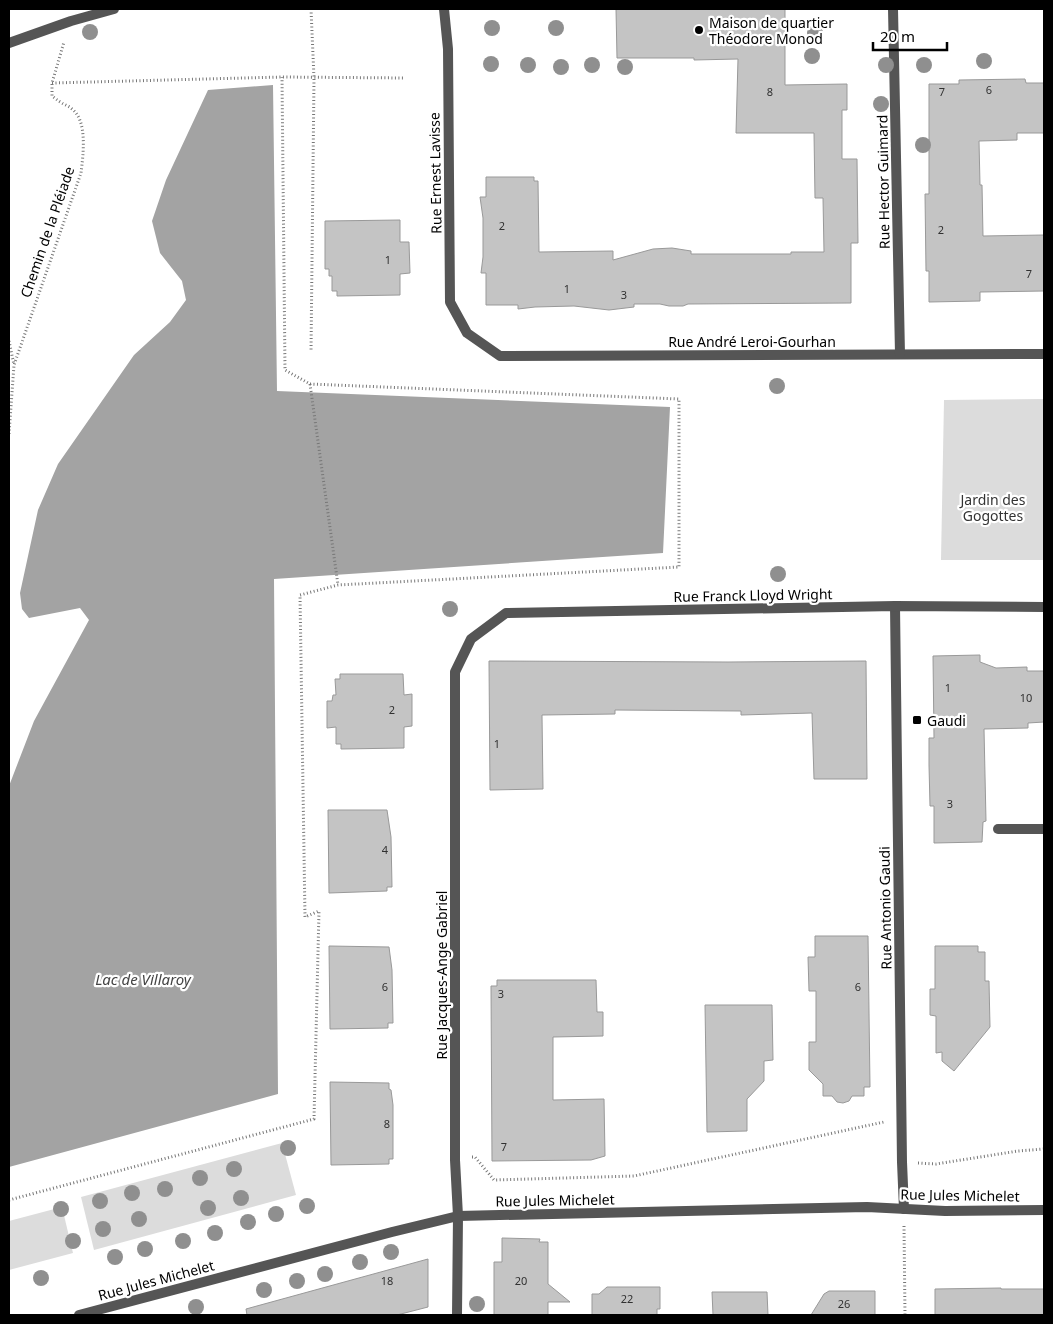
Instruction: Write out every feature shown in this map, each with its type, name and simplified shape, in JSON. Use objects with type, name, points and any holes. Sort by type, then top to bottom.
[{"type":"street","points":[[9,43],[70,21],[114,9]]},
{"type":"street","name":"Rue Ernest Lavisse","points":[[444,9],[448,49],[450,302],[467,333]]},
{"type":"street","name":"Rue Hector Guimard","points":[[893,9],[900,354]]},
{"type":"street","name":"Rue André Leroi-Gourhan","points":[[467,333],[500,356],[1044,354]]},
{"type":"street","name":"Rue Franck Lloyd Wright","points":[[471,639],[506,613],[895,606],[1044,606]]},
{"type":"street","name":"Rue Antonio Gaudi","points":[[895,606],[901,1118],[904,1208]]},
{"type":"street","name":"Rue Jacques-Ange Gabriel","points":[[456,1315],[458,1216],[455,1160],[454,672],[471,639]]},
{"type":"street","points":[[998,830],[1044,829]]},
{"type":"street","name":"Rue Jules Michelet","points":[[79,1315],[382,1234],[458,1216],[867,1207],[945,1211],[1044,1210]]},
{"type":"path","points":[[311,9],[314,78],[311,352]]},
{"type":"path","points":[[70,21],[52,83],[282,77],[405,78]]},
{"type":"path","points":[[9,1200],[314,1119],[319,911],[305,917],[300,595],[338,585],[680,567],[679,399],[310,384],[285,370],[282,77]]},
{"type":"path","name":"Chemin de la Pléiade","points":[[9,434],[14,365],[81,173],[82,127],[77,114],[72,108],[52,96],[52,83]]},
{"type":"path","points":[[9,341],[14,365]]},
{"type":"path","points":[[310,384],[338,585]]},
{"type":"path","points":[[455,1160],[475,1157],[494,1180],[634,1176],[901,1118]]},
{"type":"path","points":[[902,1162],[936,1164],[1018,1151],[1044,1150]]},
{"type":"path","points":[[904,1208],[905,1315]]},
{"type":"green space","name":"Jardin des Gogottes","points":[[1044,399],[1044,560],[941,560],[944,400]]},
{"type":"green space","points":[[282,1143],[296,1195],[94,1250],[81,1197]]},
{"type":"green space","points":[[62,1207],[73,1253],[9,1270],[9,1221]]},
{"type":"water","name":"Lac de Villaroy","points":[[273,85],[277,391],[670,407],[663,553],[274,579],[278,1094],[9,1167],[9,786],[34,721],[89,620],[80,608],[29,618],[22,609],[20,593],[38,510],[58,464],[134,355],[170,322],[186,300],[182,281],[160,253],[152,221],[166,180],[208,90]]},
{"type":"building","points":[[616,9],[785,9],[785,85],[847,84],[847,110],[842,110],[842,159],[857,159],[858,243],[851,243],[851,303],[688,304],[683,306],[634,304],[634,307],[609,310],[574,306],[518,309],[518,305],[486,305],[486,273],[481,273],[483,218],[480,197],[486,197],[486,177],[534,177],[534,181],[538,181],[539,252],[613,251],[613,260],[653,249],[672,248],[691,251],[691,254],[791,254],[791,252],[824,252],[823,198],[815,198],[814,133],[736,133],[738,59],[617,58]]},
{"type":"building","points":[[1025,79],[1026,83],[1044,83],[1044,133],[1017,133],[1017,140],[979,141],[983,236],[1044,235],[1044,291],[980,292],[980,301],[929,302],[929,271],[926,271],[925,194],[929,194],[929,84],[959,84],[959,80]]},
{"type":"building","points":[[400,220],[400,242],[409,242],[410,273],[400,274],[400,295],[337,296],[337,291],[332,291],[332,276],[329,276],[329,269],[325,269],[325,221]]},
{"type":"building","points":[[980,655],[980,662],[996,668],[1027,667],[1027,671],[1044,671],[1044,722],[1028,723],[1028,728],[984,729],[986,821],[983,822],[982,842],[934,843],[934,806],[930,806],[929,765],[929,738],[934,738],[933,656]]},
{"type":"building","points":[[489,661],[866,661],[867,779],[814,779],[812,713],[741,715],[741,711],[615,710],[615,714],[542,715],[543,789],[490,790]]},
{"type":"building","points":[[340,674],[403,674],[404,695],[412,694],[412,726],[404,727],[404,748],[341,749],[341,744],[336,744],[336,727],[327,728],[327,701],[332,701],[333,695],[336,695],[335,679],[340,679]]},
{"type":"building","points":[[328,810],[387,810],[391,837],[392,887],[387,887],[387,891],[329,893]]},
{"type":"building","points":[[815,936],[868,936],[870,1087],[864,1087],[864,1096],[852,1096],[849,1101],[843,1103],[837,1102],[832,1096],[823,1096],[823,1084],[809,1070],[809,1042],[816,1042],[816,991],[809,991],[808,957],[815,957]]},
{"type":"building","points":[[329,946],[389,947],[392,970],[393,1023],[388,1023],[388,1028],[330,1029]]},
{"type":"building","points":[[935,946],[978,946],[978,952],[985,952],[985,981],[989,981],[990,1027],[954,1071],[942,1061],[942,1052],[936,1053],[936,1016],[930,1015],[930,989],[935,989]]},
{"type":"building","points":[[497,980],[596,980],[597,1012],[603,1012],[603,1036],[553,1037],[553,1100],[604,1099],[605,1156],[591,1160],[492,1161],[491,986],[497,986]]},
{"type":"building","points":[[705,1005],[772,1005],[773,1060],[764,1061],[764,1081],[747,1099],[747,1131],[707,1132]]},
{"type":"building","points":[[330,1082],[389,1083],[393,1105],[393,1159],[389,1159],[389,1164],[331,1165]]},
{"type":"building","points":[[502,1238],[540,1239],[539,1242],[548,1242],[548,1284],[570,1302],[548,1302],[548,1315],[494,1315],[494,1262],[502,1262]]},
{"type":"building","points":[[428,1259],[428,1307],[397,1315],[247,1315],[246,1309]]},
{"type":"building","points":[[607,1287],[660,1287],[660,1309],[657,1309],[657,1315],[592,1315],[592,1294],[599,1294]]},
{"type":"building","points":[[935,1289],[1044,1289],[1044,1315],[935,1315]]},
{"type":"building","points":[[829,1291],[875,1291],[875,1315],[811,1315],[824,1294]]},
{"type":"building","points":[[712,1292],[767,1292],[768,1315],[713,1315]]},
{"type":"place","name":"Maison de quartier Théodore Monod","points":[[699,30]]},
{"type":"place","name":"Gaudi","points":[[917,720]]}]
